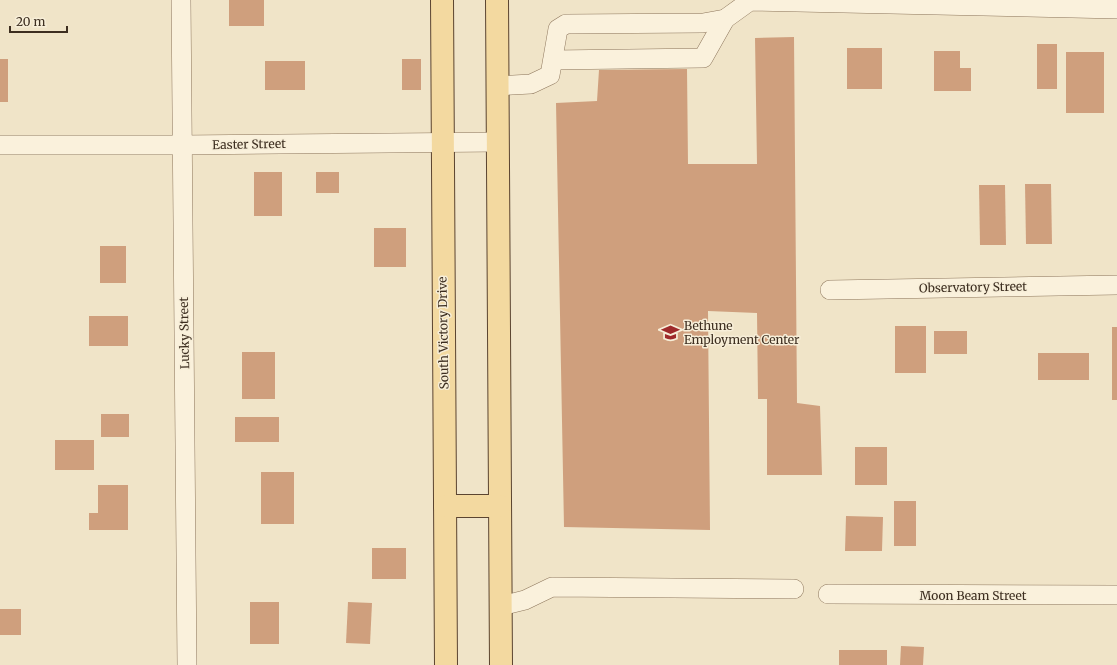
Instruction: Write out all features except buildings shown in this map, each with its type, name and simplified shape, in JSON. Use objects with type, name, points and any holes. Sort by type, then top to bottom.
[{"type":"main road","name":"South Victory Drive","points":[[442,0],[441,142],[446,665]]},
{"type":"main road","points":[[497,0],[501,665]]},
{"type":"main road","points":[[445,506],[500,506]]},
{"type":"street","name":"Lucky Street","points":[[181,0],[187,665]]},
{"type":"street","points":[[497,86],[531,84],[550,75],[558,29],[566,24],[703,23],[725,18],[750,1],[822,4],[1117,9]]},
{"type":"street","points":[[553,60],[703,58],[725,18]]},
{"type":"street","name":"Easter Street","points":[[0,145],[498,142]]},
{"type":"street","name":"Observatory Street","points":[[830,290],[1117,285]]},
{"type":"street","points":[[501,606],[526,600],[552,588],[794,589]]},
{"type":"street","name":"Moon Beam Street","points":[[828,594],[1117,595]]},
{"type":"place","name":"Bethune Employment Center","points":[[671,332]]}]
